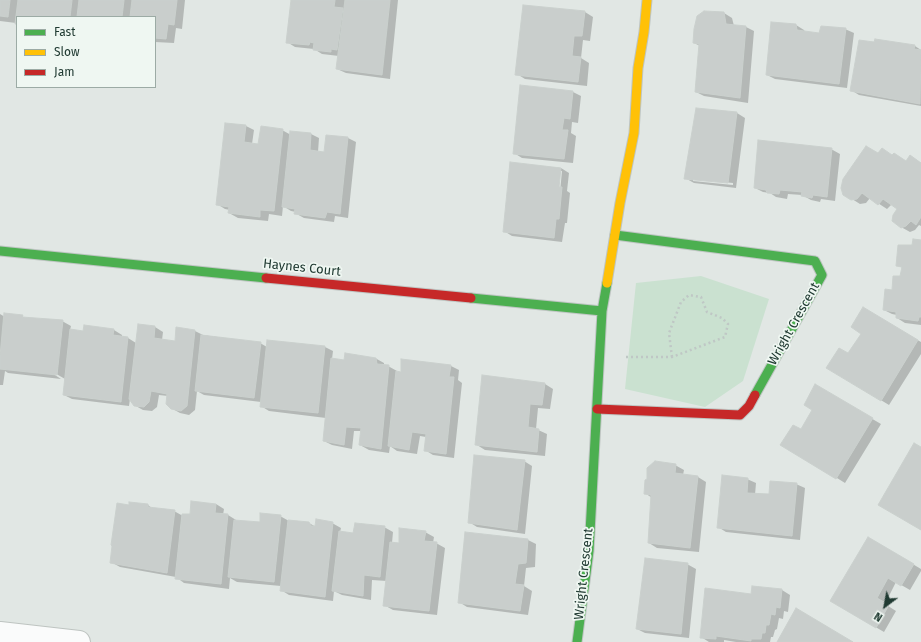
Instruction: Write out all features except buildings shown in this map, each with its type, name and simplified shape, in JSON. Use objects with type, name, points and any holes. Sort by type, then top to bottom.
[{"type":"street","name":"Wright Crescent","points":[[576,642],[588,551],[602,311],[620,203],[634,134],[638,68],[644,32],[647,0]]},
{"type":"street","name":"Wright Crescent","points":[[596,409],[740,415],[749,406],[822,275],[815,262],[615,235]]},
{"type":"street","name":"Haynes Court","points":[[0,251],[602,311]]},
{"type":"street","points":[[5,636],[79,642]]},
{"type":"path","points":[[600,357],[672,357],[725,337],[728,324],[722,318],[707,312],[702,297],[689,295],[681,302],[669,333],[672,357]]},
{"type":"green space","points":[[701,276],[769,299],[743,381],[705,407],[625,389],[636,283]]},
{"type":"traffic: fast","points":[[615,235],[815,261],[822,275],[755,395]]},
{"type":"traffic: fast","points":[[0,251],[266,278]]},
{"type":"traffic: fast","points":[[577,642],[589,551],[602,311],[607,283]]},
{"type":"traffic: fast","points":[[471,298],[602,311]]},
{"type":"traffic: slow","points":[[607,283],[620,203],[634,133],[638,68],[644,32],[647,0]]},
{"type":"traffic: jam","points":[[266,278],[471,298]]},
{"type":"traffic: jam","points":[[597,409],[740,415],[749,406],[755,395]]}]
